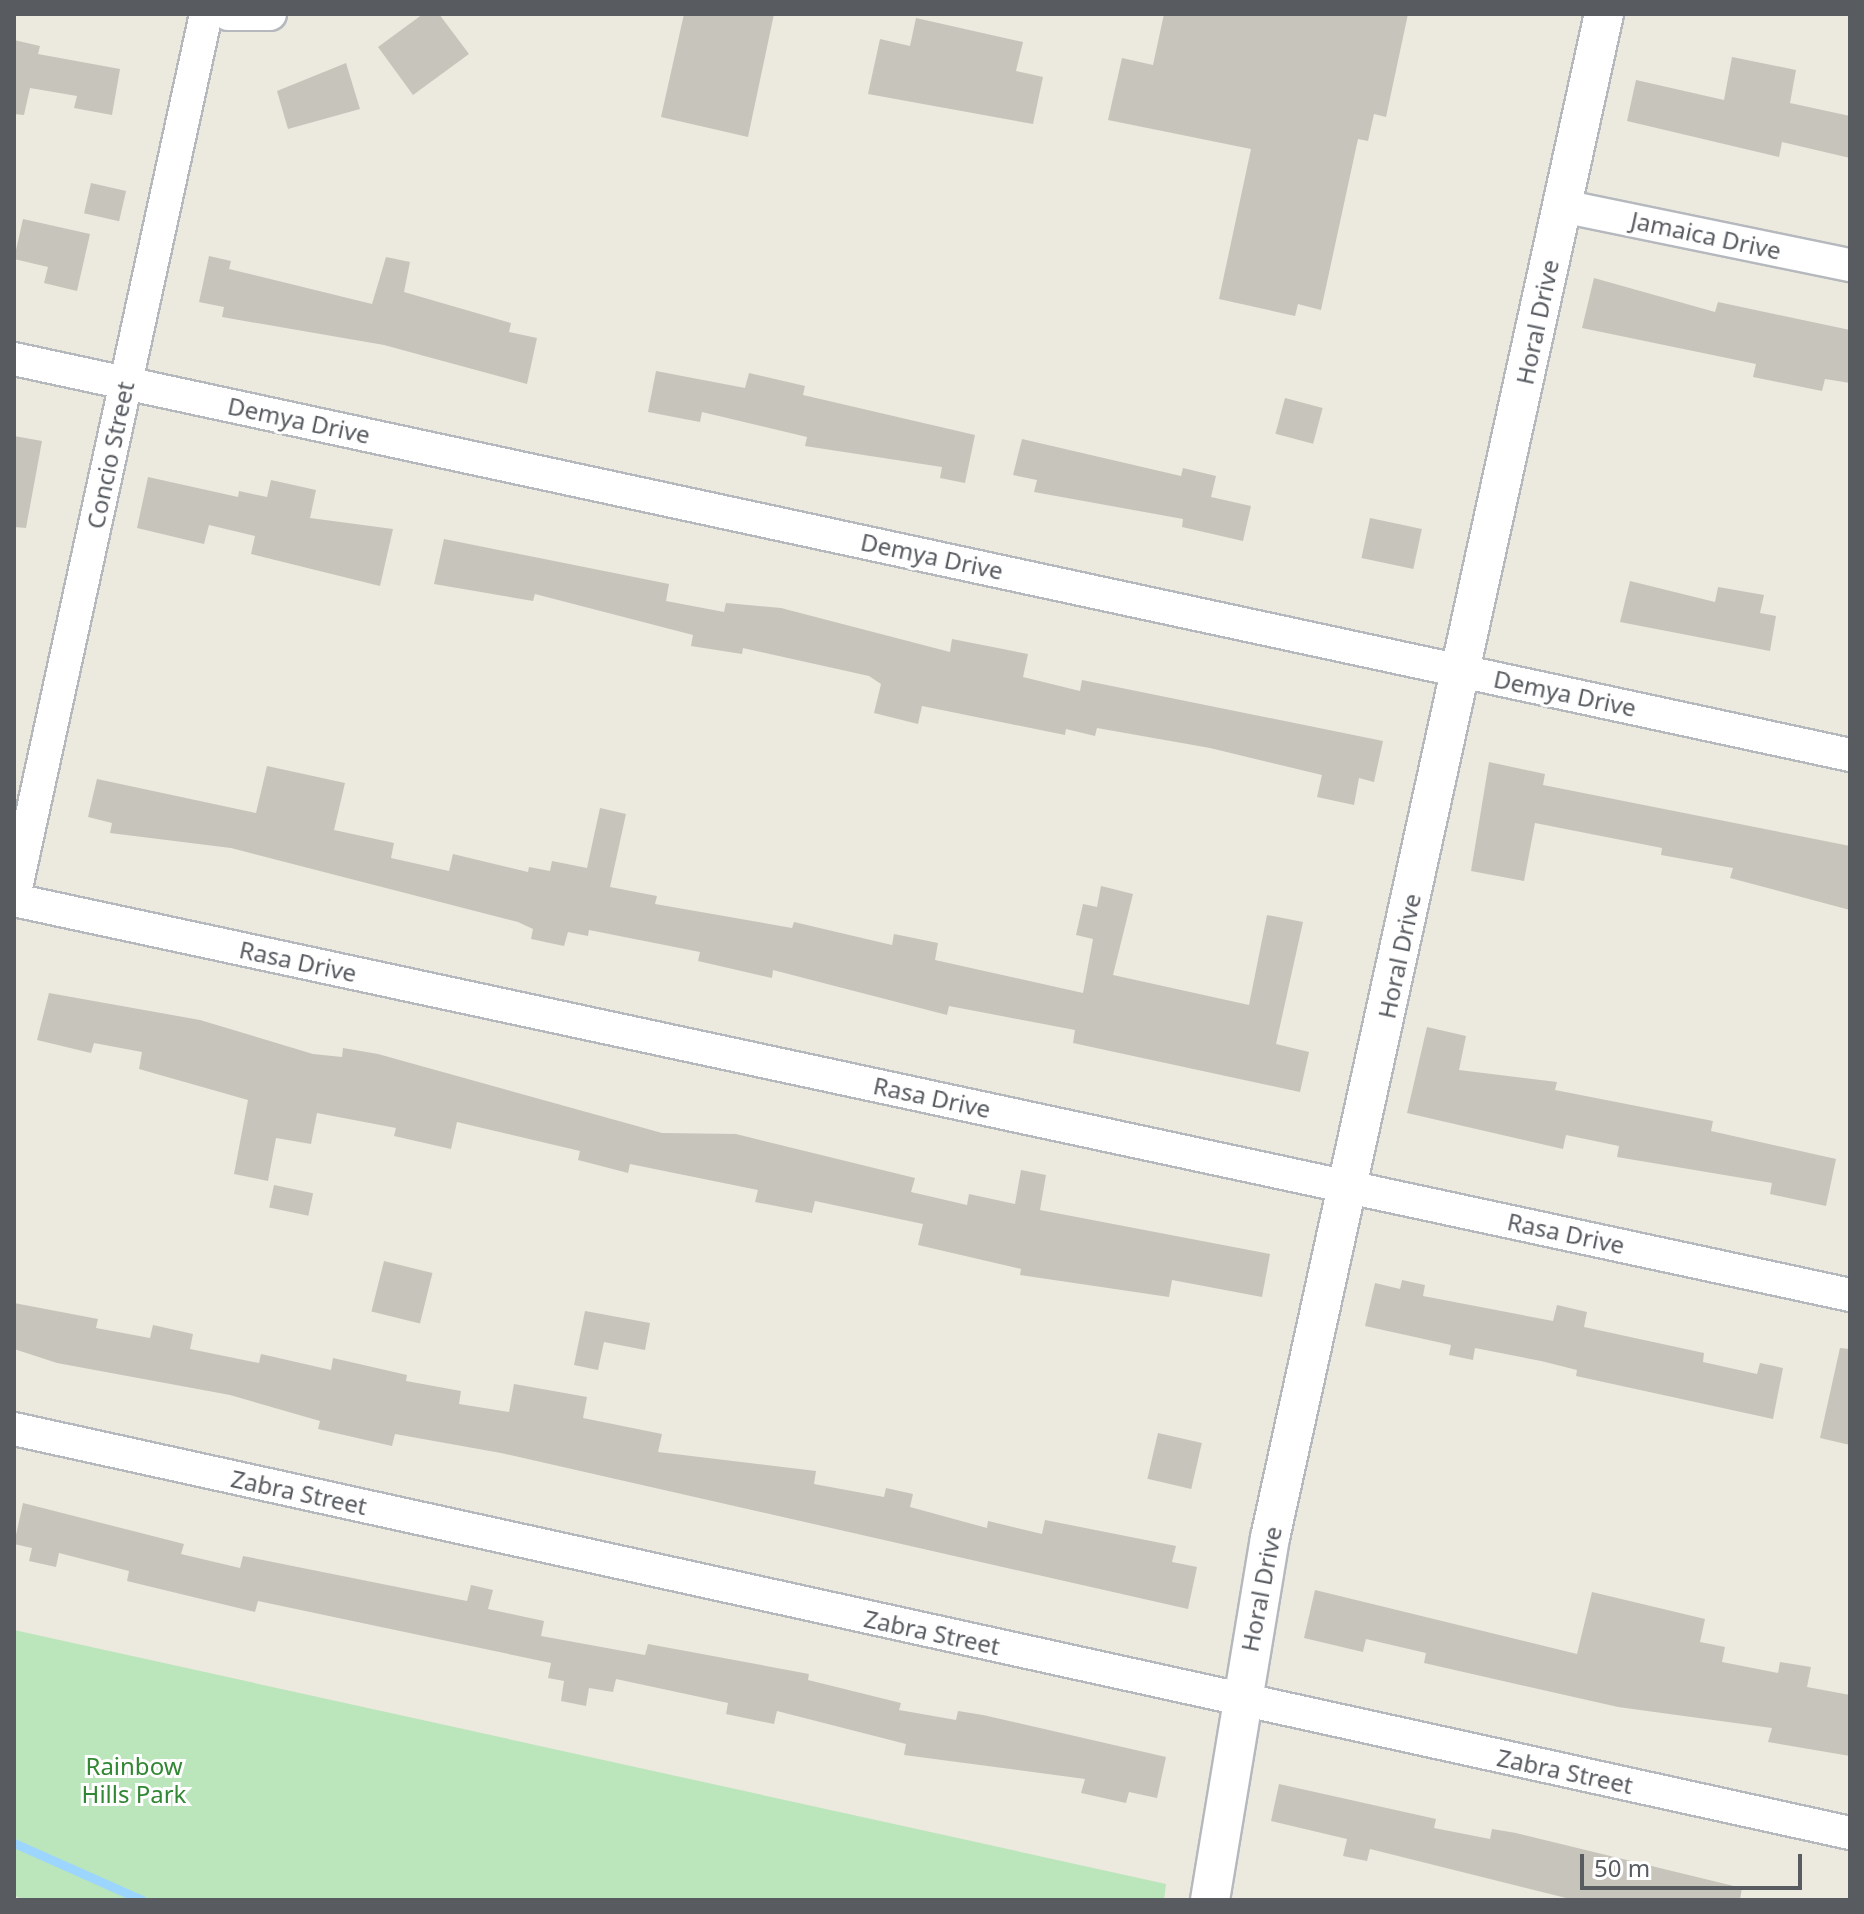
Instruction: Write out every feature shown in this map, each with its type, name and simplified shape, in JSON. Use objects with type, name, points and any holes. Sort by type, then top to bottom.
[{"type":"street","name":"Concio Street","points":[[14,898],[206,14]]},
{"type":"street","points":[[228,14],[270,14]]},
{"type":"street","name":"Horal Drive","points":[[1210,1900],[1240,1700],[1348,1186],[1604,14]]},
{"type":"street","name":"Jamaica Drive","points":[[1562,206],[1850,265]]},
{"type":"street","name":"Demya Drive","points":[[14,359],[1850,755]]},
{"type":"street","name":"Rasa Drive","points":[[14,898],[1850,1295]]},
{"type":"street","name":"Zabra Street","points":[[14,1429],[1850,1833]]},
{"type":"green space","name":"Rainbow Hills Park","points":[[14,1630],[1166,1884],[1164,1900],[23,1900],[14,1895]]},
{"type":"building","points":[[423,14],[439,14],[469,54],[413,95],[378,47]]},
{"type":"building","points":[[684,14],[774,14],[748,137],[661,117]]},
{"type":"building","points":[[1164,14],[1408,14],[1386,117],[1374,114],[1368,141],[1358,139],[1321,310],[1298,304],[1295,316],[1219,299],[1251,149],[1108,120],[1122,58],[1153,65]]},
{"type":"building","points":[[916,18],[1023,42],[1016,71],[1043,77],[1033,124],[868,94],[880,39],[910,46]]},
{"type":"building","points":[[14,40],[40,46],[38,54],[120,69],[112,115],[74,108],[77,96],[30,88],[24,115],[14,114]]},
{"type":"building","points":[[1732,57],[1796,70],[1790,103],[1850,116],[1850,158],[1782,142],[1779,157],[1627,121],[1636,80],[1724,100]]},
{"type":"building","points":[[346,63],[360,109],[288,129],[277,91]]},
{"type":"building","points":[[91,183],[126,191],[119,221],[84,213]]},
{"type":"building","points":[[23,219],[90,234],[77,291],[44,283],[48,267],[14,259]]},
{"type":"building","points":[[209,256],[231,261],[229,269],[372,304],[386,257],[410,262],[404,292],[511,323],[509,332],[537,338],[527,384],[384,345],[222,317],[224,307],[199,302]]},
{"type":"building","points":[[1594,278],[1715,312],[1718,302],[1850,330],[1850,383],[1825,379],[1822,391],[1753,377],[1756,364],[1582,328]]},
{"type":"building","points":[[656,371],[745,388],[749,373],[805,386],[803,395],[975,435],[965,483],[940,478],[942,467],[805,446],[807,437],[702,412],[700,422],[648,412]]},
{"type":"building","points":[[1285,398],[1323,408],[1313,444],[1275,434]]},
{"type":"building","points":[[14,436],[42,441],[26,528],[14,527]]},
{"type":"building","points":[[1022,439],[1181,476],[1183,468],[1216,476],[1211,497],[1251,506],[1243,541],[1182,527],[1183,519],[1034,492],[1037,480],[1013,475]]},
{"type":"building","points":[[148,477],[238,497],[239,491],[267,497],[271,480],[316,490],[310,518],[393,529],[380,586],[251,554],[255,536],[209,525],[204,544],[137,528]]},
{"type":"building","points":[[1370,518],[1422,529],[1413,569],[1361,558]]},
{"type":"building","points":[[444,539],[669,584],[666,601],[724,612],[726,603],[781,608],[950,652],[952,639],[1028,654],[1023,677],[1080,691],[1082,680],[1383,741],[1374,782],[1359,778],[1354,805],[1317,797],[1322,775],[1210,748],[1097,728],[1095,736],[1066,729],[1065,735],[922,706],[918,724],[874,713],[881,684],[869,676],[743,648],[742,654],[691,646],[693,635],[535,594],[533,601],[434,584]]},
{"type":"building","points":[[1630,581],[1715,602],[1718,587],[1764,595],[1760,613],[1776,616],[1770,651],[1620,622]]},
{"type":"building","points":[[1489,762],[1545,774],[1543,785],[1850,846],[1850,910],[1730,878],[1733,868],[1661,855],[1662,848],[1535,823],[1524,881],[1471,871]]},
{"type":"building","points":[[267,766],[345,783],[334,830],[394,843],[391,858],[449,871],[453,854],[528,872],[529,867],[550,871],[552,861],[587,868],[600,808],[626,814],[610,887],[657,896],[655,904],[792,928],[794,922],[892,945],[894,934],[938,943],[935,960],[1083,993],[1093,939],[1076,935],[1083,904],[1097,907],[1101,886],[1133,894],[1113,975],[1249,1005],[1267,915],[1303,922],[1276,1044],[1309,1052],[1300,1092],[1073,1043],[1075,1030],[949,1006],[947,1015],[773,970],[772,978],[698,961],[700,952],[589,930],[588,936],[568,932],[564,946],[531,939],[533,929],[518,922],[231,848],[110,833],[112,823],[88,817],[97,779],[256,813]]},
{"type":"building","points":[[49,993],[200,1020],[313,1054],[342,1057],[343,1048],[378,1054],[662,1133],[736,1134],[915,1178],[911,1192],[967,1205],[969,1194],[1015,1204],[1021,1170],[1046,1175],[1040,1210],[1270,1254],[1262,1297],[1172,1280],[1169,1297],[1020,1275],[1021,1269],[918,1245],[923,1224],[815,1201],[812,1213],[755,1202],[758,1190],[630,1164],[628,1173],[578,1160],[580,1151],[457,1122],[451,1149],[394,1136],[396,1128],[317,1113],[311,1144],[276,1138],[268,1181],[234,1174],[248,1100],[139,1069],[142,1052],[94,1043],[91,1053],[37,1040]]},
{"type":"building","points":[[1427,1027],[1466,1036],[1459,1070],[1557,1082],[1555,1090],[1713,1121],[1711,1131],[1836,1159],[1826,1206],[1770,1194],[1772,1183],[1617,1157],[1619,1146],[1566,1135],[1563,1149],[1407,1113]]},
{"type":"building","points":[[274,1185],[313,1193],[308,1216],[269,1207]]},
{"type":"building","points":[[384,1261],[433,1273],[420,1324],[371,1311]]},
{"type":"building","points":[[1402,1280],[1425,1285],[1423,1296],[1553,1321],[1557,1305],[1587,1312],[1584,1327],[1704,1353],[1703,1362],[1757,1374],[1760,1363],[1783,1368],[1773,1419],[1576,1376],[1577,1370],[1541,1361],[1475,1348],[1473,1360],[1449,1355],[1451,1345],[1365,1326],[1375,1283],[1400,1289]]},
{"type":"building","points":[[14,1303],[98,1319],[96,1328],[150,1338],[153,1325],[193,1334],[190,1349],[259,1363],[261,1354],[331,1370],[333,1358],[407,1375],[406,1381],[461,1391],[459,1404],[509,1412],[514,1384],[587,1397],[583,1418],[662,1434],[658,1452],[816,1471],[814,1484],[884,1497],[886,1488],[913,1494],[910,1507],[987,1528],[988,1521],[1042,1534],[1045,1520],[1176,1546],[1172,1562],[1197,1567],[1188,1609],[501,1453],[395,1434],[392,1446],[318,1429],[320,1421],[230,1395],[57,1363],[14,1349]]},
{"type":"building","points":[[585,1311],[650,1323],[645,1350],[604,1342],[598,1370],[574,1365]]},
{"type":"building","points":[[1840,1348],[1850,1349],[1850,1445],[1820,1438]]},
{"type":"building","points":[[1158,1433],[1202,1443],[1191,1489],[1147,1479]]},
{"type":"building","points":[[23,1503],[184,1544],[181,1554],[240,1568],[243,1556],[467,1601],[471,1585],[493,1590],[488,1609],[544,1621],[541,1636],[645,1655],[648,1644],[809,1674],[808,1680],[901,1703],[899,1710],[956,1720],[958,1711],[983,1715],[1166,1757],[1157,1798],[1129,1792],[1126,1803],[1081,1793],[1085,1779],[904,1755],[906,1744],[777,1711],[774,1724],[726,1714],[728,1703],[616,1679],[613,1692],[589,1688],[586,1706],[561,1701],[564,1681],[548,1678],[551,1663],[258,1601],[255,1612],[127,1581],[129,1571],[59,1553],[56,1567],[29,1561],[32,1548],[14,1544]]},
{"type":"building","points":[[1315,1590],[1577,1654],[1592,1592],[1705,1619],[1700,1642],[1725,1647],[1722,1662],[1778,1673],[1780,1662],[1811,1667],[1807,1687],[1850,1695],[1850,1756],[1768,1742],[1772,1728],[1618,1707],[1424,1663],[1426,1653],[1366,1639],[1363,1652],[1304,1638]]},
{"type":"building","points":[[1279,1784],[1436,1819],[1434,1828],[1490,1839],[1492,1829],[1516,1833],[1742,1888],[1740,1900],[1574,1900],[1370,1849],[1367,1861],[1343,1856],[1347,1839],[1271,1821]]},
{"type":"waterway","points":[[14,1843],[142,1900]]}]
